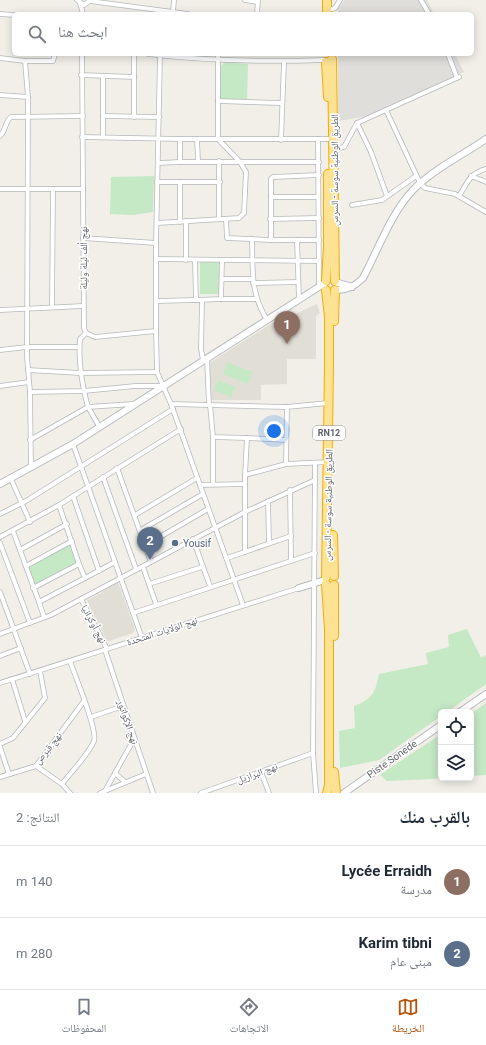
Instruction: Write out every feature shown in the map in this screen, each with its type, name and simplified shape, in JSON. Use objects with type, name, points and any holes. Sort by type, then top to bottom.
[{"type":"highway","points":[[327,0],[331,9]]},
{"type":"highway","name":"الطريق الوطنية سوسة - السرس","points":[[328,58],[329,580],[334,770],[336,793]]},
{"type":"highway","name":"الطريق الوطنية سوسة - السرس","points":[[327,793],[329,785],[329,286],[333,149],[328,58]]},
{"type":"highway","name":"RN12","points":[[327,793],[331,791],[336,793]]},
{"type":"street","points":[[83,12],[78,1],[98,2],[173,12],[174,0]]},
{"type":"street","points":[[245,0],[258,1],[257,12]]},
{"type":"street","points":[[331,9],[335,8],[340,0]]},
{"type":"street","points":[[421,0],[428,12]]},
{"type":"street","points":[[83,12],[89,2]]},
{"type":"street","points":[[0,14],[12,15]]},
{"type":"street","points":[[0,58],[25,61],[53,61],[54,56]]},
{"type":"street","name":"نهج ألف ليلة وليلة","points":[[82,56],[83,306],[84,328],[86,333]]},
{"type":"street","points":[[134,56],[134,116]]},
{"type":"street","points":[[243,605],[227,558],[202,494],[172,404],[157,372],[156,243],[160,56],[284,62],[328,58]]},
{"type":"street","points":[[157,223],[239,218],[244,213],[246,172],[240,162],[218,139],[218,56]]},
{"type":"street","points":[[333,149],[344,147],[357,123],[458,78],[449,56]]},
{"type":"street","points":[[25,61],[28,97],[28,370],[30,392],[31,468]]},
{"type":"street","points":[[281,140],[281,102],[284,62]]},
{"type":"street","points":[[81,75],[134,77]]},
{"type":"street","points":[[103,76],[103,137]]},
{"type":"street","points":[[0,95],[28,97]]},
{"type":"street","points":[[218,102],[281,102]]},
{"type":"street","points":[[386,110],[420,184],[425,188],[460,196],[486,212]]},
{"type":"street","points":[[0,136],[6,128],[9,118],[27,116],[83,116]]},
{"type":"street","points":[[103,116],[159,117]]},
{"type":"street","points":[[357,123],[371,152],[387,196]]},
{"type":"street","points":[[82,137],[281,140],[328,139]]},
{"type":"street","points":[[180,139],[180,162]]},
{"type":"street","points":[[197,139],[198,162]]},
{"type":"street","points":[[318,139],[319,261],[329,286]]},
{"type":"street","points":[[0,484],[73,444],[99,426],[164,387],[205,359],[310,293],[329,286],[343,290],[352,287],[362,278],[399,209],[420,184],[486,139]]},
{"type":"street","points":[[158,163],[219,161],[318,162]]},
{"type":"street","points":[[219,161],[219,219]]},
{"type":"street","points":[[460,196],[471,176],[476,172],[486,169]]},
{"type":"street","points":[[271,240],[271,179],[273,177],[319,175]]},
{"type":"street","points":[[352,205],[365,201],[377,202],[416,176]]},
{"type":"street","points":[[471,176],[486,182]]},
{"type":"street","points":[[158,182],[220,182]]},
{"type":"street","points":[[180,182],[180,222]]},
{"type":"street","points":[[0,189],[83,189]]},
{"type":"street","points":[[52,307],[53,189]]},
{"type":"street","points":[[271,197],[318,197]]},
{"type":"street","points":[[270,219],[319,218]]},
{"type":"street","points":[[226,219],[226,237],[271,240],[319,240]]},
{"type":"street","points":[[186,221],[186,260]]},
{"type":"street","points":[[83,238],[156,243]]},
{"type":"street","points":[[252,239],[253,281],[256,299],[267,320]]},
{"type":"street","points":[[297,240],[299,300]]},
{"type":"street","points":[[156,259],[319,261]]},
{"type":"street","points":[[195,260],[196,300]]},
{"type":"street","points":[[221,299],[222,260]]},
{"type":"street","points":[[222,279],[298,282]]},
{"type":"street","points":[[157,300],[256,299]]},
{"type":"street","points":[[202,300],[202,349],[205,359],[213,438],[214,484]]},
{"type":"street","points":[[0,310],[83,306]]},
{"type":"street","points":[[99,426],[88,407],[84,391],[80,372],[80,339],[86,333],[95,337],[156,331]]},
{"type":"street","points":[[0,350],[28,347],[79,347]]},
{"type":"street","points":[[28,370],[157,372]]},
{"type":"street","points":[[0,386],[29,382]]},
{"type":"street","points":[[30,392],[84,391],[135,386],[164,387]]},
{"type":"street","points":[[172,404],[287,406],[328,403]]},
{"type":"street","points":[[30,440],[88,407],[134,404]]},
{"type":"street","points":[[286,464],[287,406]]},
{"type":"street","points":[[0,514],[22,503],[173,409]]},
{"type":"street","points":[[0,537],[60,505],[180,429]]},
{"type":"street","points":[[213,438],[286,440]]},
{"type":"street","points":[[245,552],[245,475],[247,438]]},
{"type":"street","points":[[73,444],[142,638]]},
{"type":"street","points":[[245,475],[286,464],[328,462]]},
{"type":"street","points":[[315,463],[313,753],[316,793]]},
{"type":"street","points":[[118,468],[151,562]]},
{"type":"street","points":[[103,477],[136,569]]},
{"type":"street","points":[[135,515],[197,478]]},
{"type":"street","points":[[11,479],[30,522]]},
{"type":"street","points":[[0,634],[44,617],[81,599],[215,527],[290,490],[315,480]]},
{"type":"street","points":[[200,485],[245,484]]},
{"type":"street","points":[[290,490],[291,560]]},
{"type":"street","points":[[141,530],[202,494]]},
{"type":"street","points":[[73,496],[99,571]]},
{"type":"street","points":[[268,501],[269,543]]},
{"type":"street","points":[[60,505],[85,578]]},
{"type":"street","points":[[146,545],[208,509]]},
{"type":"street","points":[[20,550],[67,524]]},
{"type":"street","points":[[13,531],[44,617]]},
{"type":"street","points":[[227,558],[291,536]]},
{"type":"street","points":[[193,539],[210,586]]},
{"type":"street","points":[[26,566],[72,541]]},
{"type":"street","points":[[0,543],[30,623]]},
{"type":"street","points":[[133,613],[234,578],[315,553]]},
{"type":"street","points":[[39,602],[115,562]]},
{"type":"street","points":[[33,588],[79,564]]},
{"type":"street","points":[[143,567],[156,604]]},
{"type":"street","points":[[149,584],[202,567]]},
{"type":"street","name":"نهج الولايات المتحدة","points":[[0,683],[243,605],[329,580]]},
{"type":"street","points":[[0,592],[30,674]]},
{"type":"street","name":"نهج أوكرانيا","points":[[81,599],[106,650]]},
{"type":"street","points":[[0,656],[21,648]]},
{"type":"street","name":"نهج الإكواتور","points":[[106,650],[123,706],[153,793]]},
{"type":"street","points":[[62,784],[94,742],[95,732],[91,717],[70,661]]},
{"type":"street","points":[[9,774],[0,745],[13,738],[44,698],[40,671]]},
{"type":"street","points":[[12,679],[25,721]]},
{"type":"street","points":[[464,709],[486,694]]},
{"type":"street","name":"نهج قبرص","points":[[0,777],[36,766],[84,701]]},
{"type":"street","points":[[91,717],[123,706]]},
{"type":"street","name":"Piste Sonede","points":[[344,792],[438,727]]},
{"type":"street","points":[[103,792],[134,739]]},
{"type":"street","name":"نهج البرازيل","points":[[201,793],[313,753]]},
{"type":"street","points":[[36,766],[62,784],[70,793]]},
{"type":"street","points":[[261,772],[269,793]]},
{"type":"street","points":[[115,773],[125,782]]},
{"type":"street","points":[[103,792],[146,774]]},
{"type":"street","points":[[336,793],[344,792]]},
{"type":"shaded area","points":[[345,0],[427,0],[433,12],[338,12],[338,8]]},
{"type":"shaded area","points":[[338,56],[456,56],[464,72],[368,116],[338,121]]},
{"type":"shaded area","points":[[317,304],[320,313],[316,316],[316,359],[287,359],[287,384],[261,385],[261,400],[210,400],[209,363],[285,315],[293,315]]},
{"type":"shaded area","points":[[118,582],[135,629],[133,633],[107,641],[87,601]]},
{"type":"green space","points":[[225,62],[248,64],[247,100],[220,100],[221,66]]},
{"type":"green space","points":[[154,176],[153,212],[133,215],[110,214],[111,177]]},
{"type":"green space","points":[[200,262],[219,262],[220,294],[200,294]]},
{"type":"green space","points":[[227,362],[253,372],[248,384],[223,374]]},
{"type":"green space","points":[[218,380],[235,387],[231,397],[214,390]]},
{"type":"green space","points":[[71,545],[76,562],[36,584],[33,583],[28,568]]},
{"type":"green space","points":[[467,629],[481,658],[486,655],[486,684],[451,709],[438,709],[438,718],[379,760],[340,768],[339,731],[355,728],[354,706],[365,701],[372,695],[379,674],[428,664],[426,653],[449,647],[448,635]]},
{"type":"green space","points":[[486,703],[486,775],[474,776],[474,712]]},
{"type":"green space","points":[[438,736],[438,779],[387,781],[380,775]]},
{"type":"place","name":"Lycée Erraidh","points":[[287,344]]},
{"type":"place","name":"Yousif","points":[[175,543]]},
{"type":"place","name":"Karim tibni","points":[[150,560]]}]
